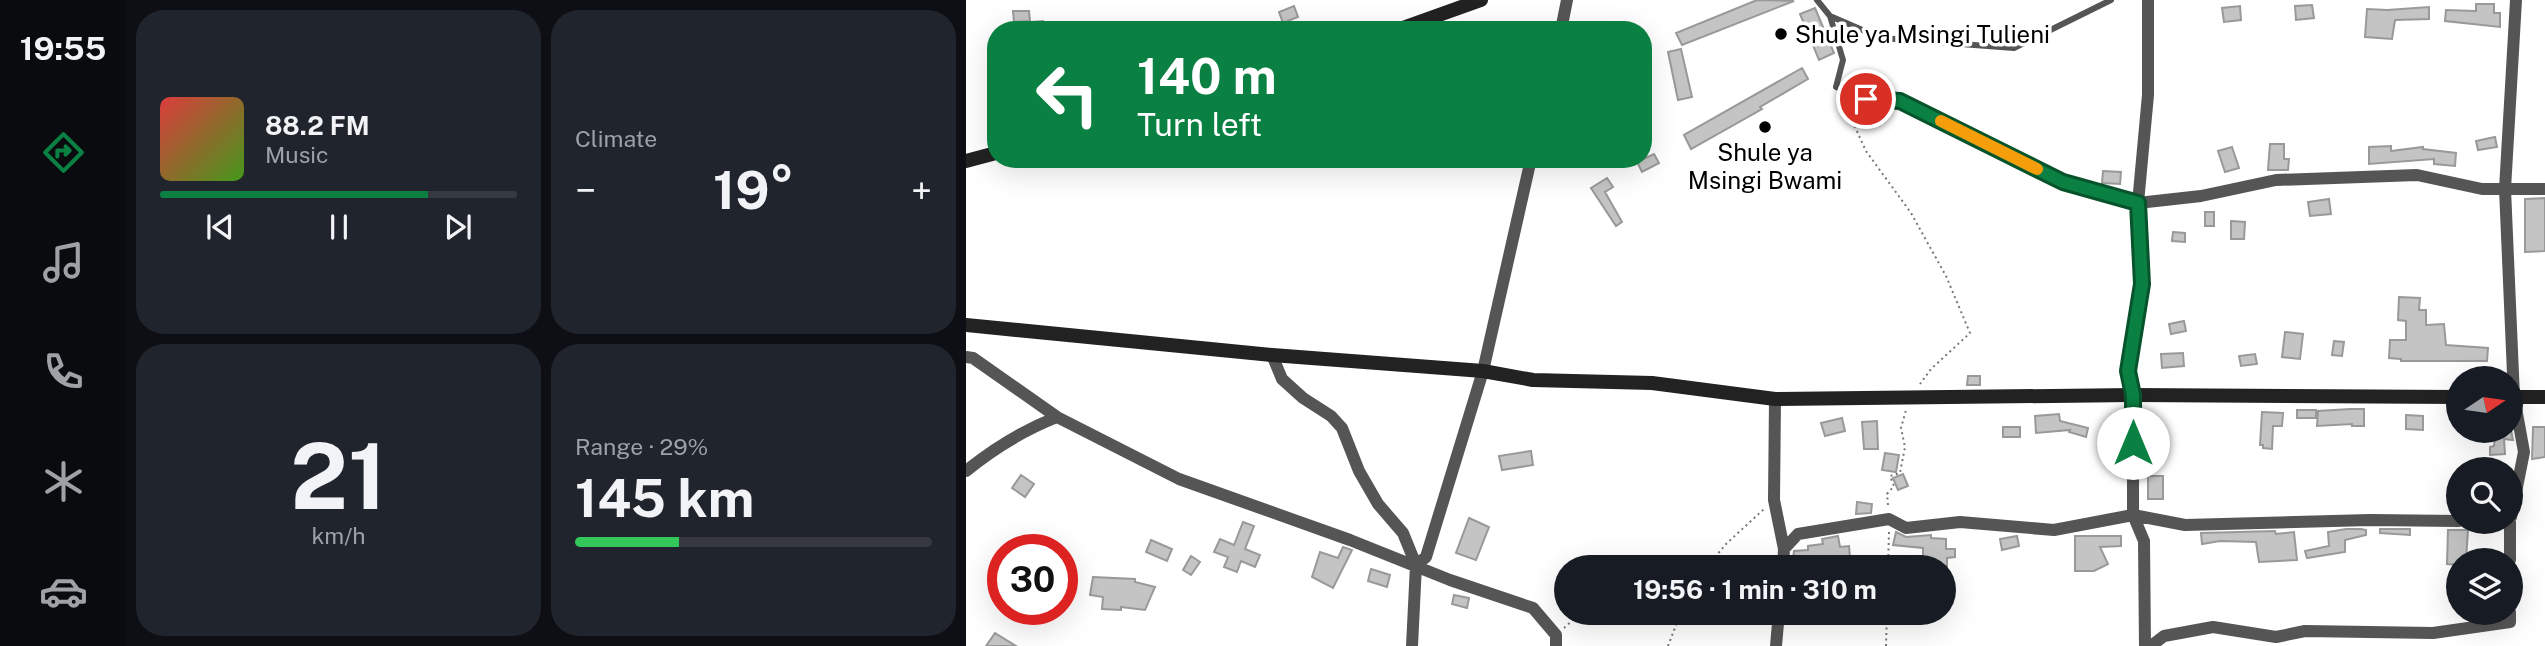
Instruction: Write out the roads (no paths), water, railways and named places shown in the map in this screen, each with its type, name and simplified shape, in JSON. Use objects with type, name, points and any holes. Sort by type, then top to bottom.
[{"type":"street","points":[[1422,21],[1482,0]]},
{"type":"street","points":[[1563,21],[1567,0]]},
{"type":"street","points":[[2145,646],[2144,541],[2133,515],[2133,395],[2128,371],[2142,284],[2138,203],[2148,95],[2148,0]]},
{"type":"street","points":[[2511,366],[2505,189],[2516,0]]},
{"type":"street","points":[[966,161],[987,155]]},
{"type":"street","points":[[1416,565],[1426,556],[1483,371],[1529,168]]},
{"type":"street","points":[[2138,203],[2202,196],[2276,180],[2417,175],[2482,189],[2545,189]]},
{"type":"street","points":[[966,325],[1272,355],[1483,371],[1533,380],[1652,383],[1775,400],[2133,395],[2446,397]]},
{"type":"street","points":[[1272,355],[1282,379],[1303,398],[1331,416],[1342,428],[1359,471],[1378,504],[1403,533],[1416,565],[1412,646]]},
{"type":"street","points":[[966,357],[973,358],[1056,417],[1179,479],[1416,565],[1450,580],[1533,608],[1556,640]]},
{"type":"street","points":[[2524,397],[2545,397]]},
{"type":"street","points":[[1775,400],[1774,500],[1784,555]]},
{"type":"street","points":[[966,471],[985,456],[1056,417]]},
{"type":"street","points":[[1784,549],[1798,534],[1889,519],[1906,528],[1960,522],[2054,530],[2133,515],[2185,525],[2446,521]]},
{"type":"street","points":[[1776,646],[1778,625]]},
{"type":"street","points":[[2151,646],[2164,636],[2213,627],[2276,637],[2305,631],[2433,633],[2489,625]]},
{"type":"lane","points":[[1817,0],[1830,16],[1843,61],[1836,87],[1866,99],[1900,101],[2063,182],[2138,203]]},
{"type":"lane","points":[[1830,16],[1881,38],[2014,48],[2111,0]]},
{"type":"place","name":"Shule ya Msingi Tulieni","points":[[1781,34]]},
{"type":"place","name":"Shule ya Msingi Bwami","points":[[1765,127]]}]
